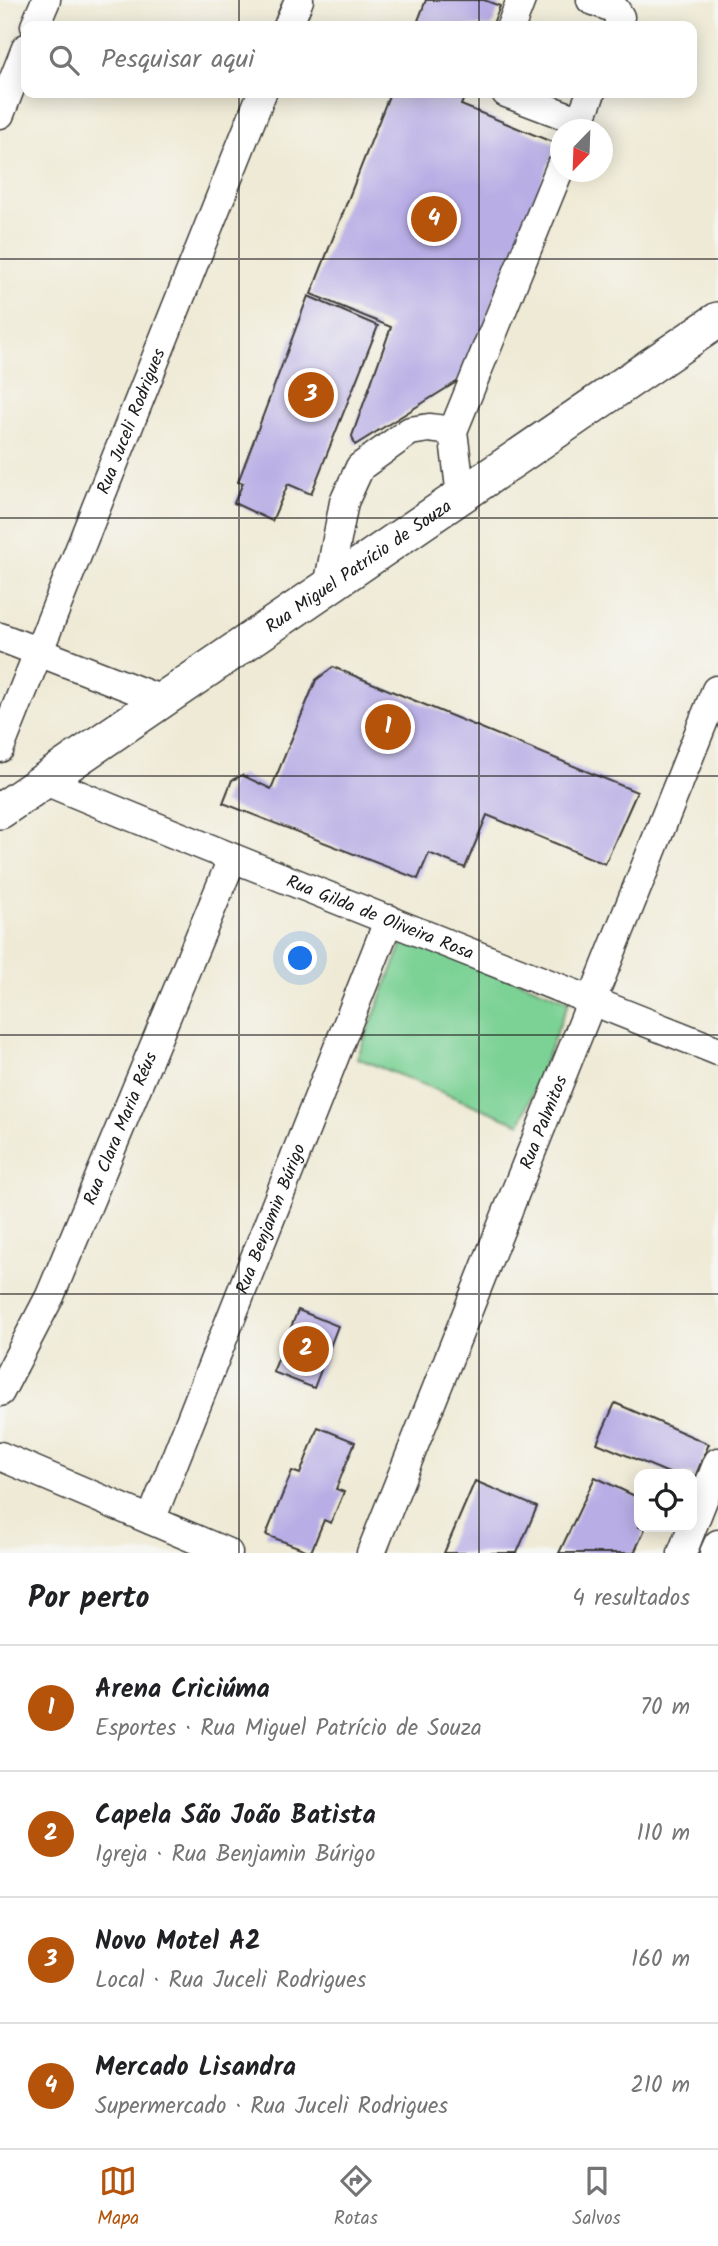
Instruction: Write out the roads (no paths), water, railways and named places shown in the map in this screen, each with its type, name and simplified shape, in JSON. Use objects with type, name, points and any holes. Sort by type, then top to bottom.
[{"type":"main road","name":"Rua Miguel Patrício de Souza","points":[[0,811],[718,320]]},
{"type":"street","points":[[37,21],[46,0]]},
{"type":"street","points":[[290,21],[299,0]]},
{"type":"street","points":[[513,21],[521,0]]},
{"type":"street","points":[[591,0],[615,9],[620,17],[619,21]]},
{"type":"street","points":[[0,114],[21,61]]},
{"type":"street","name":"Rua Juceli Rodrigues","points":[[0,748],[260,98]]},
{"type":"street","points":[[517,98],[564,119]]},
{"type":"street","points":[[580,119],[589,98]]},
{"type":"street","points":[[461,496],[453,431],[555,182]]},
{"type":"street","points":[[328,587],[344,502],[360,467],[410,431],[429,428],[453,431]]},
{"type":"street","points":[[0,637],[162,700]]},
{"type":"street","name":"Rua Palmitos","points":[[371,1553],[716,690]]},
{"type":"street","name":"Rua Gilda de Oliveira Rosa","points":[[44,780],[232,859],[718,1051]]},
{"type":"street","name":"Rua Clara Maria Réus","points":[[0,1392],[50,1296],[232,859]]},
{"type":"street","name":"Rua Benjamin Búrigo","points":[[151,1520],[389,919]]},
{"type":"street","points":[[0,1456],[228,1553]]},
{"type":"street","points":[[682,1553],[718,1462]]},
{"type":"street","points":[[714,1553],[718,1544]]},
{"type":"place","name":"Mercado Lisandra","points":[[434,219]]},
{"type":"place","name":"Novo Motel A2","points":[[311,395]]},
{"type":"place","name":"Arena Criciúma","points":[[388,727]]},
{"type":"place","name":"Capela São João Batista","points":[[306,1349]]}]
